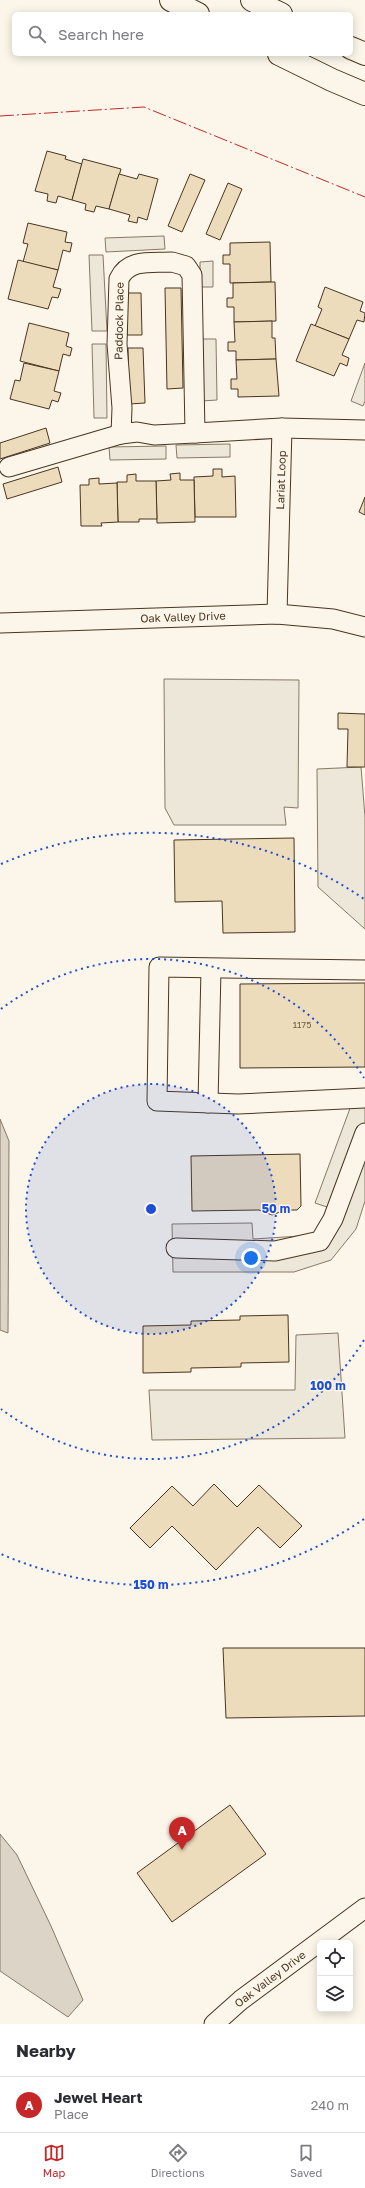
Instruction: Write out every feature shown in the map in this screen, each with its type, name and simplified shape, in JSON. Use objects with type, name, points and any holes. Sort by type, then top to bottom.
[{"type":"highway","points":[[171,0],[194,12]]},
{"type":"highway","points":[[252,0],[277,12]]},
{"type":"highway","points":[[353,49],[365,54]]},
{"type":"highway","points":[[283,56],[365,94]]},
{"type":"street","name":"Paddock Place","points":[[121,434],[122,408],[117,344],[118,278],[123,270],[134,264],[172,262],[186,266],[192,275],[195,433]]},
{"type":"street","points":[[9,467],[121,434],[137,432],[154,435],[282,428],[365,430]]},
{"type":"street","name":"Lariat Loop","points":[[277,614],[282,428]]},
{"type":"street","name":"Oak Valley Drive","points":[[0,623],[277,614],[333,619],[365,626]]},
{"type":"street","points":[[365,970],[211,969],[160,967],[157,1101],[238,1104],[365,1098]]},
{"type":"street","points":[[208,1103],[211,969]]},
{"type":"street","points":[[176,1248],[275,1251],[320,1241],[333,1219],[365,1133]]},
{"type":"street","name":"Oak Valley Drive","points":[[214,2024],[240,2000],[365,1908]]},
{"type":"shaded area","points":[[164,236],[165,249],[106,252],[105,238]]},
{"type":"shaded area","points":[[89,255],[103,255],[107,331],[92,331]]},
{"type":"shaded area","points":[[213,261],[213,287],[200,287],[200,262]]},
{"type":"shaded area","points":[[201,339],[216,339],[217,400],[202,401]]},
{"type":"shaded area","points":[[92,344],[106,344],[107,418],[94,418]]},
{"type":"shaded area","points":[[365,363],[365,401],[363,406],[351,401]]},
{"type":"shaded area","points":[[230,444],[230,457],[177,458],[176,445]]},
{"type":"shaded area","points":[[166,446],[166,459],[110,460],[109,447]]},
{"type":"shaded area","points":[[164,679],[299,680],[298,808],[284,807],[286,825],[174,825],[165,808]]},
{"type":"shaded area","points":[[361,767],[365,817],[365,929],[318,887],[317,769]]},
{"type":"shaded area","points":[[365,1094],[365,1201],[356,1229],[331,1260],[294,1272],[173,1272],[172,1224],[252,1223],[253,1239],[316,1235],[330,1208],[315,1203],[352,1103]]},
{"type":"shaded area","points":[[0,1119],[9,1141],[8,1333],[0,1330]]},
{"type":"shaded area","points":[[338,1333],[345,1438],[152,1440],[149,1390],[295,1390],[296,1335]]},
{"type":"shaded area","points":[[0,1834],[17,1855],[51,1926],[83,2000],[68,2017],[0,1971]]},
{"type":"building","points":[[47,151],[66,156],[65,159],[82,164],[72,200],[58,196],[56,203],[47,201],[48,194],[35,191]]},
{"type":"building","points":[[83,159],[121,169],[109,209],[96,206],[94,212],[85,210],[86,204],[72,200]]},
{"type":"building","points":[[119,174],[137,179],[139,174],[158,179],[147,220],[138,217],[137,223],[128,221],[130,215],[109,209]]},
{"type":"building","points":[[190,174],[205,180],[182,232],[168,226]]},
{"type":"building","points":[[228,183],[242,189],[220,240],[206,234]]},
{"type":"building","points":[[28,223],[67,232],[65,242],[72,243],[70,252],[63,250],[58,270],[23,262],[28,244],[23,243]]},
{"type":"building","points":[[270,242],[271,282],[230,283],[230,264],[223,264],[223,255],[230,255],[230,243]]},
{"type":"building","points":[[18,260],[58,270],[53,287],[61,289],[58,298],[52,297],[48,309],[8,299]]},
{"type":"building","points":[[275,282],[276,321],[234,322],[234,307],[227,307],[227,298],[233,298],[233,283]]},
{"type":"building","points":[[325,287],[363,302],[360,311],[365,313],[364,322],[357,320],[349,339],[315,326],[322,309],[318,307]]},
{"type":"building","points":[[165,288],[181,288],[183,388],[167,389]]},
{"type":"building","points":[[126,293],[141,293],[142,335],[127,335]]},
{"type":"building","points":[[272,321],[272,338],[275,338],[276,359],[236,360],[236,351],[228,351],[228,342],[235,342],[234,322]]},
{"type":"building","points":[[29,323],[69,333],[66,346],[72,348],[70,356],[63,354],[59,371],[20,361]]},
{"type":"building","points":[[311,324],[349,339],[342,355],[349,358],[347,366],[340,363],[334,376],[296,361]]},
{"type":"building","points":[[128,348],[143,348],[145,403],[129,404]]},
{"type":"building","points":[[276,359],[279,396],[238,397],[238,389],[231,389],[231,379],[237,379],[236,360]]},
{"type":"building","points":[[24,363],[59,371],[54,391],[61,393],[58,402],[52,400],[49,409],[10,399],[15,380],[20,381]]},
{"type":"building","points":[[46,428],[50,443],[0,459],[0,443]]},
{"type":"building","points":[[58,467],[62,482],[7,499],[3,484]]},
{"type":"building","points":[[213,469],[222,469],[222,477],[235,476],[236,517],[195,517],[194,477],[213,476]]},
{"type":"building","points":[[180,473],[180,480],[194,480],[195,522],[157,523],[156,481],[171,480],[170,474]]},
{"type":"building","points":[[136,474],[136,481],[156,481],[157,519],[139,519],[139,522],[118,522],[117,482],[127,482],[127,475]]},
{"type":"building","points":[[99,478],[99,484],[117,483],[118,522],[101,523],[102,526],[81,526],[80,485],[89,485],[89,479]]},
{"type":"building","points":[[365,497],[365,515],[359,512]]},
{"type":"building","points":[[338,713],[365,714],[365,767],[347,767],[348,729],[338,729]]},
{"type":"building","points":[[294,838],[295,932],[223,933],[222,901],[175,902],[174,840]]},
{"type":"building","points":[[365,983],[365,1067],[240,1068],[240,984]]},
{"type":"building","points":[[300,1154],[301,1206],[297,1210],[285,1210],[272,1215],[259,1210],[192,1211],[191,1156]]},
{"type":"building","points":[[288,1315],[289,1362],[241,1363],[241,1367],[191,1368],[191,1372],[143,1373],[143,1326],[191,1325],[191,1321],[240,1320],[240,1316]]},
{"type":"building","points":[[214,1484],[237,1507],[259,1485],[302,1526],[280,1548],[258,1527],[216,1570],[172,1526],[150,1548],[130,1528],[172,1486],[193,1506]]},
{"type":"building","points":[[223,1648],[365,1648],[365,1716],[226,1718]]},
{"type":"building","points":[[230,1805],[266,1854],[172,1922],[137,1873]]},
{"type":"power","points":[[0,116],[144,107],[365,197]]},
{"type":"place","name":"Jewel Heart","points":[[182,1850]]}]
